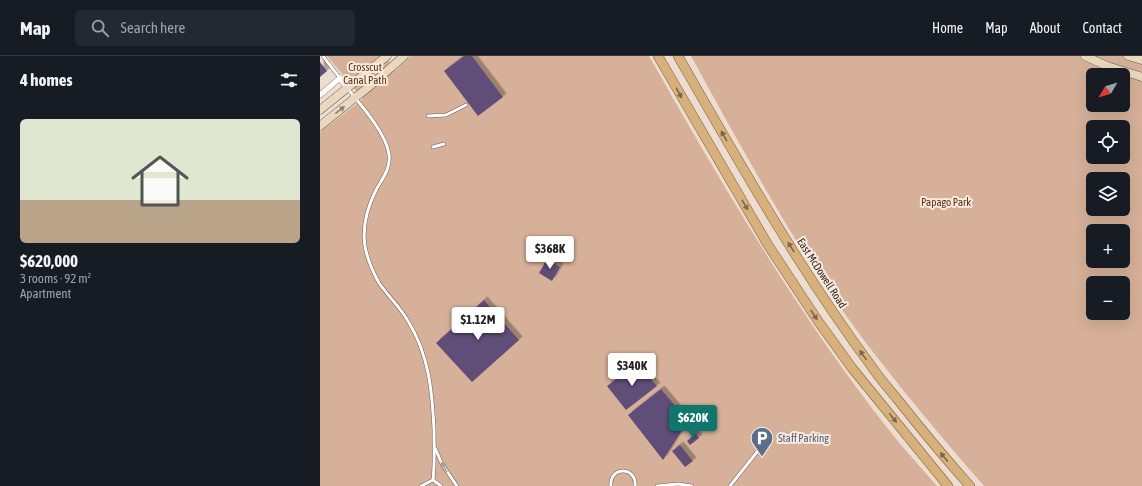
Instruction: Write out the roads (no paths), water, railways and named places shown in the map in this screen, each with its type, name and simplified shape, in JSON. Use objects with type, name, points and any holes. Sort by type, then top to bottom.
[{"type":"main road","points":[[320,110],[387,56]]},
{"type":"main road","points":[[320,126],[404,56]]},
{"type":"main road","points":[[658,56],[768,244],[818,321],[852,368],[948,486]]},
{"type":"main road","name":"East McDowell Road","points":[[678,56],[750,181],[831,310],[872,368],[970,486]]},
{"type":"main road","points":[[1085,56],[1107,66],[1142,77]]},
{"type":"main road","points":[[1128,56],[1142,60]]},
{"type":"street","points":[[320,95],[340,78],[347,88]]},
{"type":"lane","points":[[323,56],[340,78]]},
{"type":"lane","points":[[347,88],[382,136],[389,154],[386,172],[368,208],[365,225],[365,247],[369,262],[379,283],[408,321],[415,334],[427,365],[432,391],[435,463],[433,480]]},
{"type":"lane","points":[[428,116],[446,114],[466,105]]},
{"type":"lane","points":[[433,147],[444,144]]},
{"type":"lane","points":[[434,446],[442,464],[457,486]]},
{"type":"lane","points":[[730,486],[761,447]]},
{"type":"lane","points":[[612,486],[611,480],[613,477],[619,472],[623,471],[630,473],[633,476],[635,486]]},
{"type":"lane","points":[[421,486],[433,480]]},
{"type":"lane","points":[[433,480],[441,486]]},
{"type":"lane","points":[[657,486],[678,484],[692,486]]},
{"type":"place","name":"Staff Parking","points":[[762,458]]},
{"type":"park label","name":"Crosscut Canal Path","points":[[365,73]]},
{"type":"park label","name":"Papago Park","points":[[946,202]]}]
